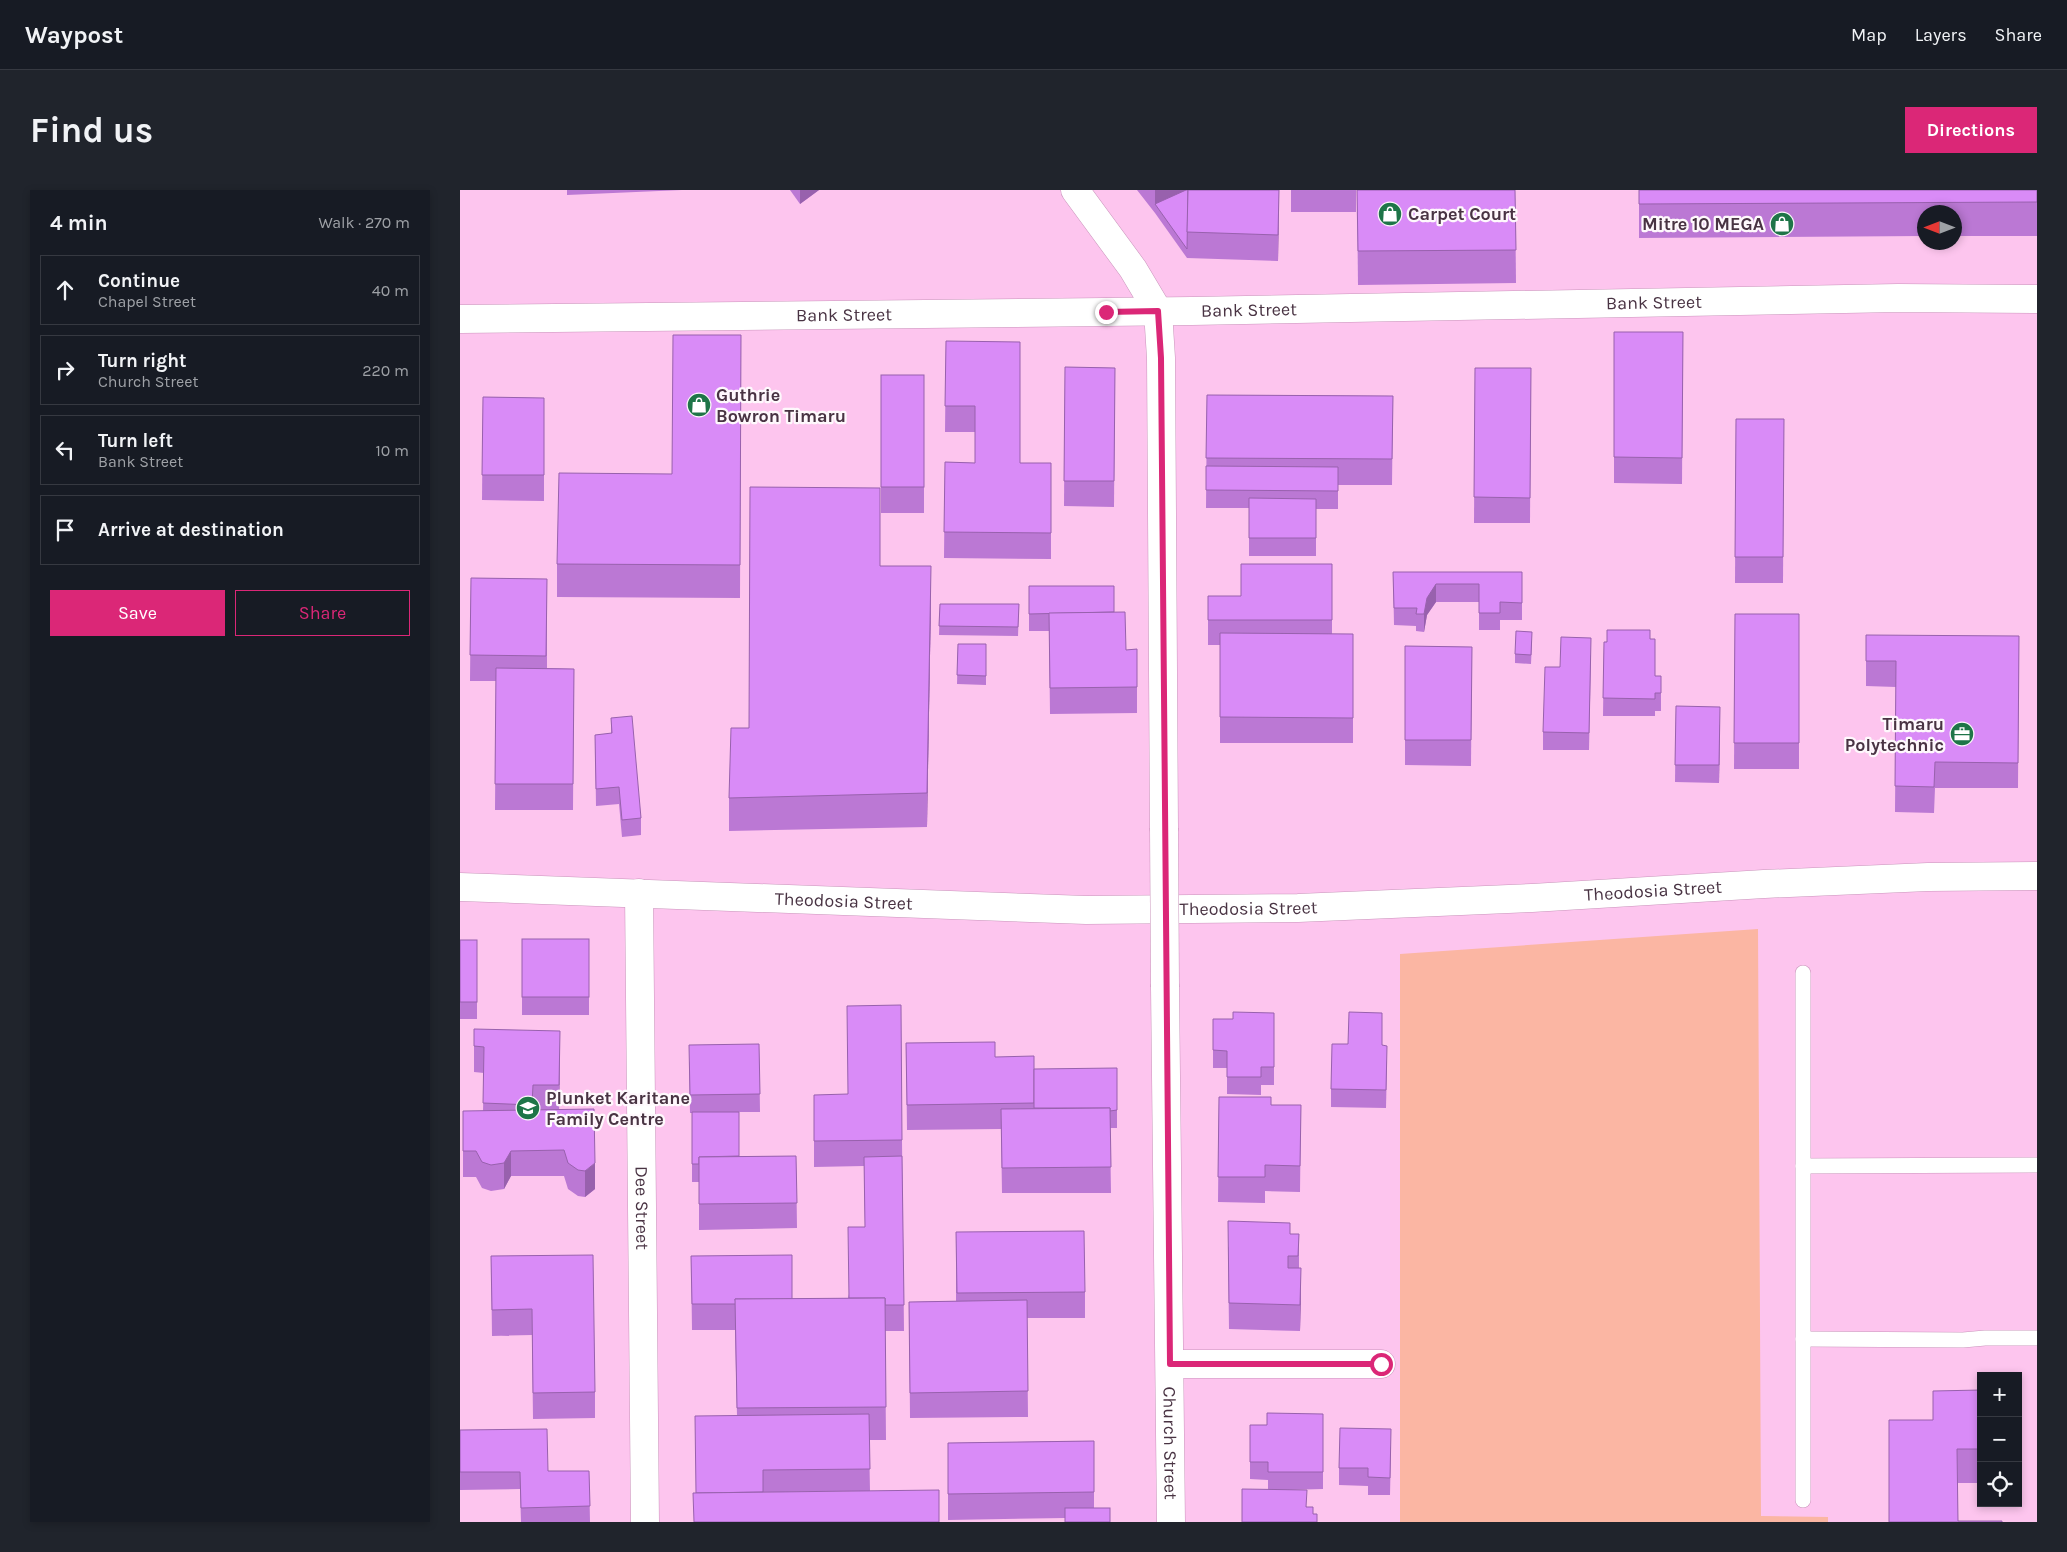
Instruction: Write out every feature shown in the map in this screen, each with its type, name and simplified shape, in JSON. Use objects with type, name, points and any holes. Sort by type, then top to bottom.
[{"type":"main road","name":"Church Street","points":[[1076,190],[1133,269],[1158,311],[1161,358],[1171,1522]]},
{"type":"main road","name":"Bank Street","points":[[460,319],[1158,311],[1888,299],[2037,299]]},
{"type":"main road","name":"Theodosia Street","points":[[460,887],[1086,910],[1288,908],[1532,898],[1764,884],[2037,876]]},
{"type":"main road","name":"Dee Street","points":[[639,893],[645,1522]]},
{"type":"main road","points":[[1170,1364],[1381,1364]]},
{"type":"lane","points":[[1802,973],[1802,1500]]},
{"type":"lane","points":[[1803,1166],[2037,1165]]},
{"type":"lane","points":[[1802,1339],[1963,1340],[2037,1338]]},
{"type":"shaded area","points":[[1758,929],[1761,1516],[1828,1517],[1828,1522],[1400,1522],[1400,954]]},
{"type":"building","points":[[1188,190],[1187,249],[1155,204]]},
{"type":"building","points":[[1188,190],[1279,190],[1278,235],[1187,232]]},
{"type":"building","points":[[1357,190],[1515,190],[1516,250],[1358,251]]},
{"type":"building","points":[[1639,190],[2037,190],[2037,202],[1639,204]]},
{"type":"building","points":[[1614,332],[1683,332],[1682,458],[1614,457]]},
{"type":"building","points":[[673,335],[741,335],[740,565],[557,564],[559,473],[672,474]]},
{"type":"building","points":[[946,341],[1020,342],[1020,463],[1051,463],[1051,533],[944,532],[945,462],[975,463],[975,406],[945,406]]},
{"type":"building","points":[[1065,367],[1115,368],[1114,481],[1064,481]]},
{"type":"building","points":[[1475,368],[1531,368],[1530,498],[1474,497]]},
{"type":"building","points":[[881,375],[924,375],[924,487],[881,487]]},
{"type":"building","points":[[1207,395],[1393,396],[1392,459],[1206,458]]},
{"type":"building","points":[[483,397],[544,398],[544,475],[482,475]]},
{"type":"building","points":[[1736,419],[1784,419],[1783,557],[1735,557]]},
{"type":"building","points":[[1206,466],[1338,467],[1338,491],[1206,490]]},
{"type":"building","points":[[750,487],[880,488],[880,566],[931,566],[927,793],[729,798],[731,728],[749,728]]},
{"type":"building","points":[[1249,498],[1316,499],[1316,538],[1249,538]]},
{"type":"building","points":[[1241,564],[1332,564],[1332,620],[1208,620],[1208,596],[1241,596]]},
{"type":"building","points":[[1393,572],[1522,572],[1522,603],[1500,602],[1500,613],[1479,613],[1479,584],[1436,584],[1427,598],[1424,614],[1416,614],[1417,608],[1394,608]]},
{"type":"building","points":[[471,578],[547,579],[546,656],[470,655]]},
{"type":"building","points":[[1029,586],[1114,586],[1114,612],[1029,614]]},
{"type":"building","points":[[940,604],[1019,604],[1018,627],[939,626]]},
{"type":"building","points":[[1125,612],[1126,650],[1137,649],[1137,687],[1050,688],[1049,613]]},
{"type":"building","points":[[1735,614],[1799,614],[1799,743],[1734,743]]},
{"type":"building","points":[[1607,630],[1650,630],[1650,639],[1655,639],[1655,676],[1661,676],[1661,693],[1655,693],[1655,699],[1603,698],[1604,642],[1607,642]]},
{"type":"building","points":[[1516,631],[1532,632],[1531,655],[1515,654]]},
{"type":"building","points":[[1220,633],[1353,634],[1353,718],[1220,717]]},
{"type":"building","points":[[1866,635],[2019,636],[2018,763],[1935,762],[1934,787],[1895,786],[1896,661],[1866,661]]},
{"type":"building","points":[[1561,637],[1591,638],[1589,733],[1543,732],[1545,667],[1560,667]]},
{"type":"building","points":[[958,644],[986,644],[986,676],[957,675]]},
{"type":"building","points":[[1405,646],[1472,647],[1471,740],[1405,740]]},
{"type":"building","points":[[496,668],[574,669],[573,784],[495,784]]},
{"type":"building","points":[[1676,706],[1720,707],[1719,765],[1675,765]]},
{"type":"building","points":[[632,716],[641,818],[622,820],[619,787],[596,789],[595,735],[612,733],[611,718]]},
{"type":"building","points":[[522,939],[589,939],[589,997],[522,997]]},
{"type":"building","points":[[460,940],[477,940],[477,1002],[460,1002]]},
{"type":"building","points":[[901,1005],[902,1140],[814,1141],[814,1095],[848,1094],[847,1006]]},
{"type":"building","points":[[1233,1012],[1274,1013],[1274,1067],[1261,1067],[1261,1077],[1227,1077],[1227,1051],[1213,1050],[1213,1019],[1233,1019]]},
{"type":"building","points":[[1349,1012],[1382,1013],[1382,1045],[1387,1046],[1386,1090],[1331,1089],[1332,1044],[1348,1044]]},
{"type":"building","points":[[474,1029],[560,1031],[559,1085],[533,1085],[532,1105],[483,1103],[484,1047],[474,1046]]},
{"type":"building","points":[[995,1042],[995,1057],[1034,1056],[1034,1103],[907,1105],[906,1043]]},
{"type":"building","points":[[759,1044],[760,1094],[690,1095],[689,1045]]},
{"type":"building","points":[[1117,1068],[1117,1110],[1110,1111],[1110,1108],[1034,1108],[1034,1069]]},
{"type":"building","points":[[1219,1097],[1271,1097],[1271,1105],[1301,1105],[1300,1166],[1265,1165],[1265,1177],[1218,1177]]},
{"type":"building","points":[[1110,1108],[1111,1167],[1002,1168],[1001,1109]]},
{"type":"building","points":[[594,1109],[595,1163],[585,1171],[578,1170],[568,1163],[564,1150],[511,1151],[504,1163],[491,1165],[482,1162],[476,1151],[463,1151],[463,1111]]},
{"type":"building","points":[[692,1112],[739,1112],[739,1156],[699,1157],[699,1164],[692,1164]]},
{"type":"building","points":[[796,1156],[797,1203],[699,1204],[699,1157]]},
{"type":"building","points":[[902,1156],[904,1305],[885,1305],[885,1298],[849,1298],[848,1227],[865,1227],[864,1157]]},
{"type":"building","points":[[1228,1221],[1290,1223],[1290,1234],[1299,1234],[1298,1256],[1288,1256],[1288,1268],[1301,1268],[1300,1305],[1229,1303]]},
{"type":"building","points":[[1084,1231],[1085,1292],[957,1293],[956,1232]]},
{"type":"building","points":[[593,1255],[595,1392],[533,1393],[532,1309],[492,1310],[491,1256]]},
{"type":"building","points":[[792,1255],[792,1299],[735,1299],[736,1304],[692,1304],[691,1256]]},
{"type":"building","points":[[885,1298],[886,1407],[737,1408],[735,1299]]},
{"type":"building","points":[[1027,1300],[1028,1391],[910,1393],[909,1302]]},
{"type":"building","points":[[1977,1390],[1977,1449],[1957,1449],[1958,1521],[2002,1522],[1889,1522],[1889,1420],[1933,1420],[1933,1391]]},
{"type":"building","points":[[1267,1413],[1323,1414],[1323,1472],[1268,1472],[1268,1462],[1250,1462],[1250,1425],[1267,1425]]},
{"type":"building","points":[[869,1414],[870,1469],[763,1470],[763,1492],[696,1493],[695,1416]]},
{"type":"building","points":[[1340,1428],[1391,1429],[1390,1478],[1368,1477],[1368,1468],[1339,1468]]},
{"type":"building","points":[[547,1429],[548,1471],[589,1471],[590,1506],[521,1508],[520,1472],[460,1472],[460,1430]]},
{"type":"building","points":[[1094,1441],[1094,1492],[948,1494],[948,1443]]},
{"type":"building","points":[[1242,1489],[1307,1490],[1306,1507],[1313,1507],[1313,1514],[1317,1514],[1317,1522],[1242,1522]]},
{"type":"building","points":[[939,1490],[939,1522],[694,1522],[693,1493]]},
{"type":"building","points":[[1065,1508],[1110,1508],[1110,1522],[1065,1522]]},
{"type":"place","name":"Carpet Court","points":[[1390,214]]},
{"type":"place","name":"Mitre 10 MEGA","points":[[1782,224]]},
{"type":"place","name":"Guthrie Bowron Timaru","points":[[699,405]]},
{"type":"place","name":"Timaru Polytechnic","points":[[1962,734]]},
{"type":"place","name":"Plunket Karitane Family Centre","points":[[528,1108]]},
{"type":"route","points":[[1106,312],[1158,311],[1161,358],[1165,987],[1170,1364],[1381,1364]]}]
